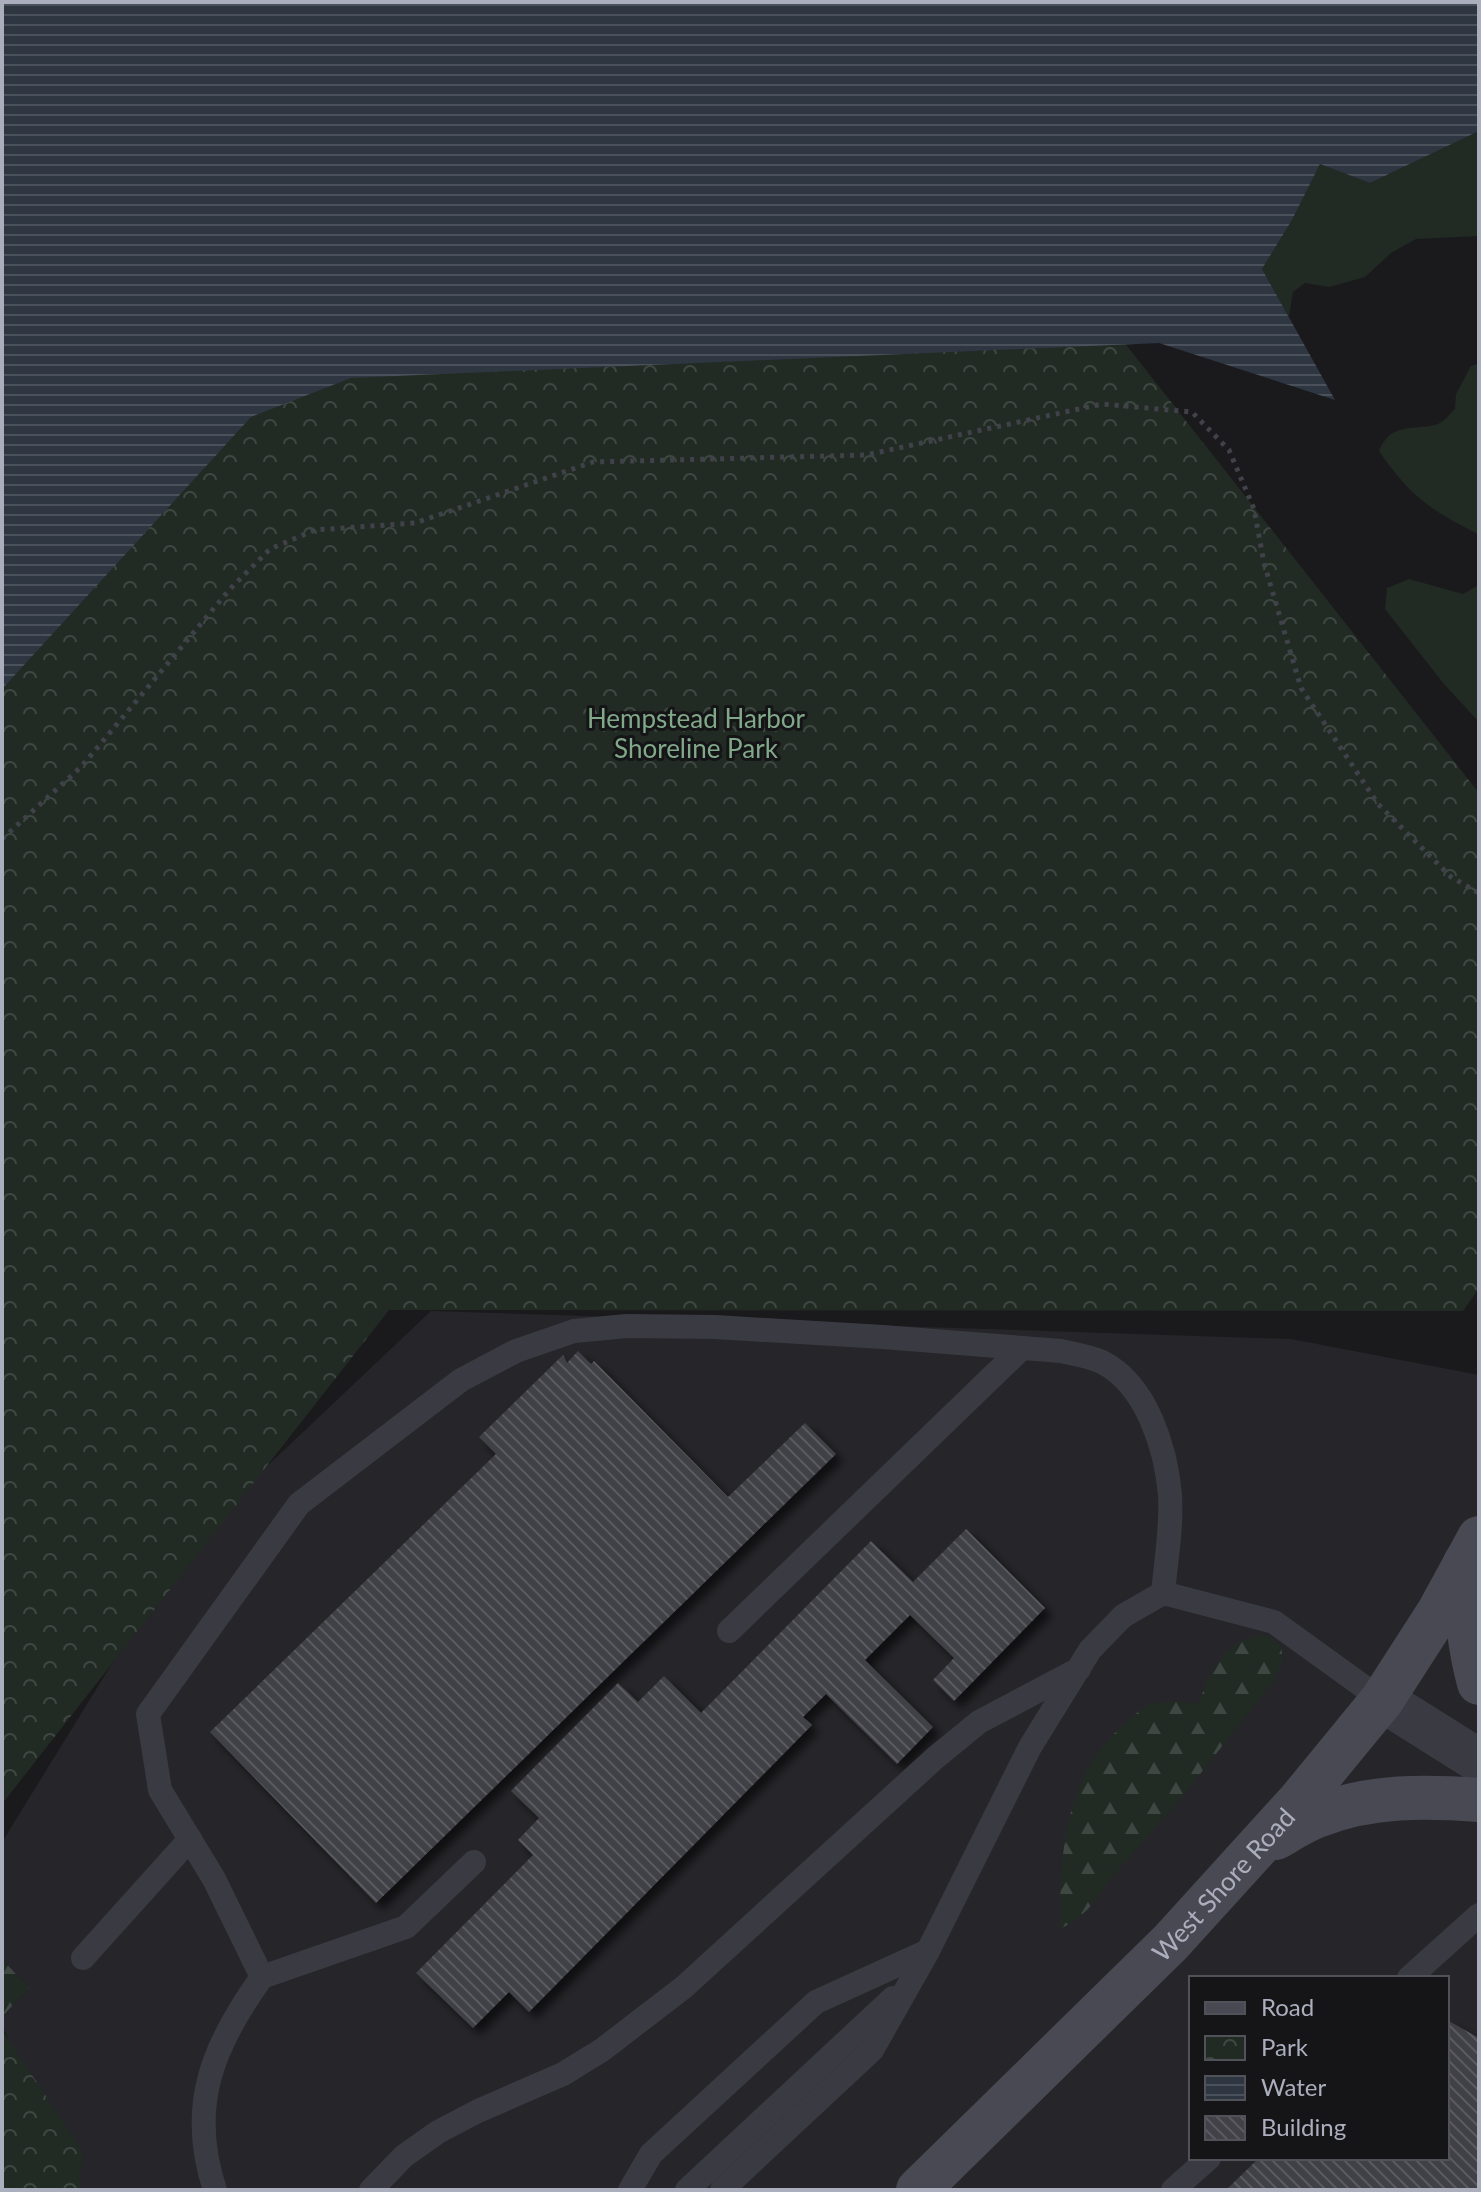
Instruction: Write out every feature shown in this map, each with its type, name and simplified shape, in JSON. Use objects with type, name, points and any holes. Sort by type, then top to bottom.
[{"type":"main road","points":[[1472,1551],[1465,1613],[1479,1683]]},
{"type":"main road","name":"West Shore Road","points":[[918,2190],[1171,1942],[1300,1800],[1382,1700],[1431,1625],[1472,1551]]},
{"type":"main road","points":[[1256,1849],[1319,1815],[1367,1802],[1425,1796],[1479,1800]]},
{"type":"street","points":[[1382,1700],[1479,1761]]},
{"type":"lane","points":[[262,1977],[214,1879],[160,1790],[148,1714],[299,1504],[461,1380],[516,1351],[574,1331],[627,1326],[715,1327],[1083,1355],[1104,1363],[1121,1376],[1143,1405],[1155,1429],[1165,1460],[1170,1497],[1163,1593]]},
{"type":"lane","points":[[729,1631],[1022,1348]]},
{"type":"lane","points":[[722,2190],[872,2050],[928,1951],[1030,1747],[1102,1635],[1123,1616],[1163,1593],[1274,1622],[1382,1700]]},
{"type":"lane","points":[[371,2190],[404,2156],[438,2132],[563,2074],[602,2050],[684,1987],[935,1758],[979,1722],[1079,1669]]},
{"type":"lane","points":[[83,1958],[190,1839]]},
{"type":"lane","points":[[215,2190],[202,2132],[206,2093],[215,2056],[228,2029],[262,1977],[406,1927],[474,1862]]},
{"type":"lane","points":[[1411,1976],[1479,1915]]},
{"type":"lane","points":[[630,2190],[651,2154],[816,2002],[928,1951]]},
{"type":"lane","points":[[687,2190],[911,1981]]},
{"type":"lane","points":[[1173,2190],[1207,2160]]},
{"type":"path","points":[[2,839],[82,766],[230,589],[270,549],[315,530],[415,523],[593,462],[866,455],[1102,404],[1192,412],[1229,450],[1254,509],[1264,563],[1301,688],[1378,804],[1451,877],[1479,893]]},
{"type":"shaded area","points":[[431,1311],[1291,1339],[1479,1375],[1479,2190],[81,2190],[2,2026],[2,2017],[29,1988],[2,1959],[2,1842],[187,1542]]},
{"type":"green space","points":[[1479,131],[1479,236],[1416,239],[1391,253],[1365,277],[1329,287],[1305,283],[1293,292],[1289,317],[1262,269],[1292,220],[1320,164],[1370,183]]},
{"type":"green space","name":"Hempstead Harbor Shoreline Park","points":[[986,167],[1479,793],[1479,1288],[1463,1311],[389,1310],[2,1804],[2,510],[188,293]]},
{"type":"green space","points":[[1479,363],[1478,534],[1447,517],[1411,491],[1379,451],[1395,432],[1435,425],[1446,418],[1455,409],[1456,394],[1471,366]]},
{"type":"green space","points":[[1409,579],[1463,594],[1479,585],[1479,722],[1444,684],[1385,609],[1387,588]]},
{"type":"green space","points":[[1265,1635],[1281,1649],[1281,1661],[1273,1682],[1088,1909],[1060,1929],[1061,1874],[1069,1821],[1076,1796],[1101,1749],[1120,1728],[1150,1704],[1199,1703],[1215,1668],[1230,1649],[1252,1637]]},
{"type":"green space","points":[[2,1959],[29,1988],[2,2017]]},
{"type":"green space","points":[[2,2030],[82,2150],[80,2190],[2,2190]]},
{"type":"water","points":[[2,2],[1479,2],[1479,131],[1370,183],[1320,164],[1292,220],[1262,269],[1335,400],[1159,343],[351,378],[251,417],[2,689]]},
{"type":"building","points":[[578,1351],[591,1364],[594,1361],[728,1497],[805,1423],[836,1454],[376,1903],[210,1732],[496,1454],[479,1437],[563,1355],[567,1363]]},
{"type":"building","points":[[966,1529],[1045,1608],[954,1701],[933,1680],[954,1658],[910,1615],[865,1660],[933,1727],[897,1764],[826,1694],[803,1717],[812,1725],[529,2012],[509,1992],[473,2028],[416,1973],[533,1855],[518,1840],[539,1818],[511,1791],[618,1683],[638,1702],[664,1676],[701,1713],[871,1541],[913,1582]]},
{"type":"building","points":[[1449,2021],[1479,2038],[1479,2190],[1226,2190],[1257,2160],[1449,2160]]}]
